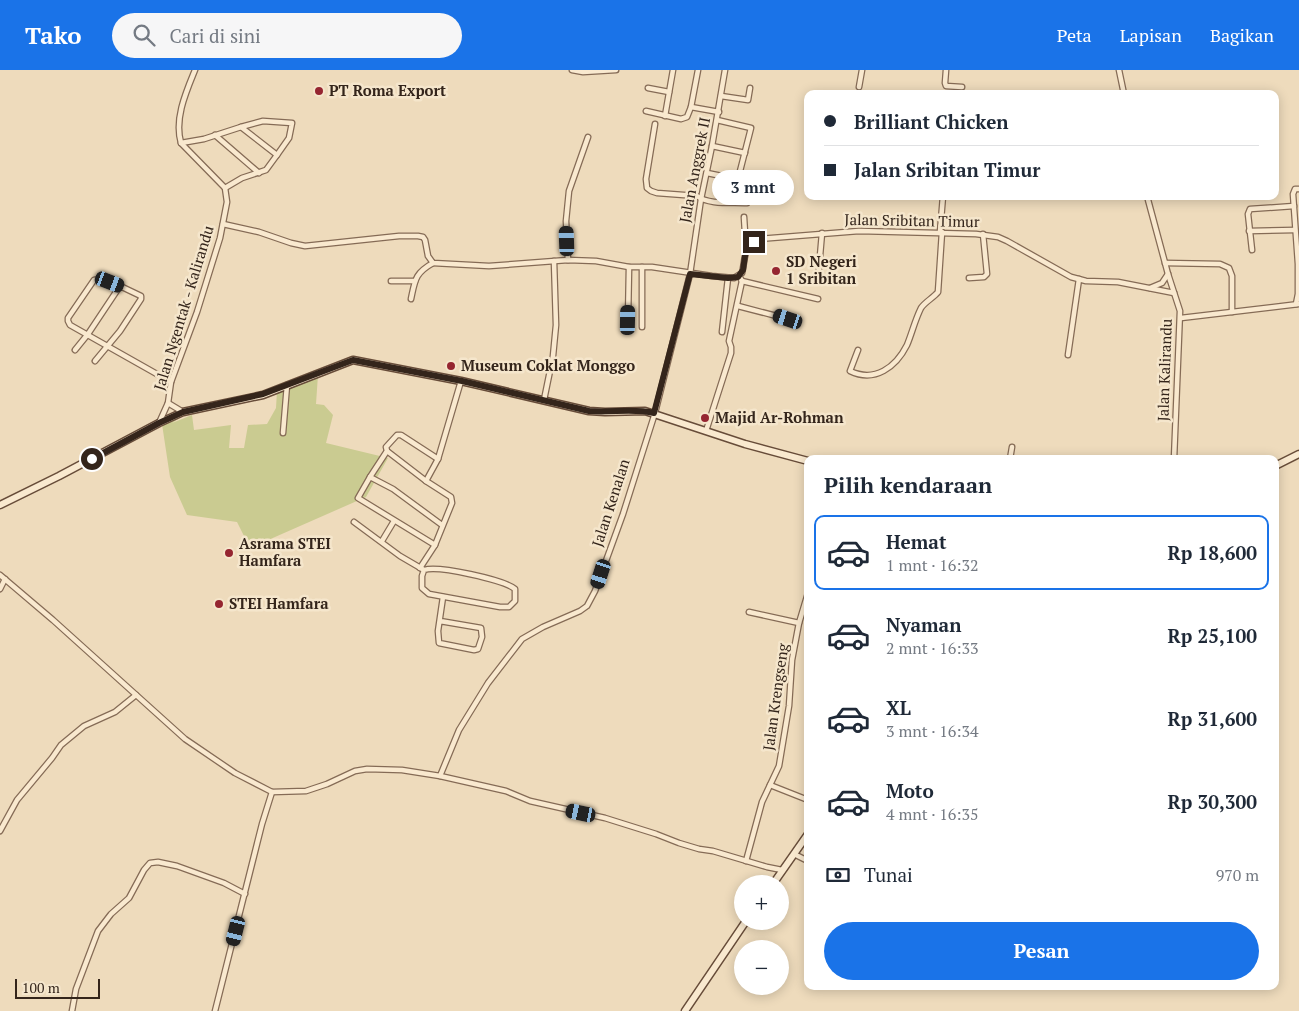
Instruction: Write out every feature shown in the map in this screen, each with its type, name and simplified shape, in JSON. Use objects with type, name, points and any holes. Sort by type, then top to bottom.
[{"type":"main road","points":[[0,505],[183,412],[263,394],[353,360],[462,381],[589,411],[636,410],[654,413],[706,431],[804,460]]},
{"type":"main road","points":[[1279,464],[1299,454]]},
{"type":"main road","points":[[779,875],[804,840]]},
{"type":"main road","points":[[685,1011],[740,930]]},
{"type":"street","points":[[181,144],[263,121],[292,122],[289,138],[266,170],[248,175],[225,188],[181,144],[178,133],[184,98],[195,70]]},
{"type":"street","points":[[572,70],[616,70]]},
{"type":"street","points":[[664,116],[673,70]]},
{"type":"street","points":[[646,110],[664,116],[684,119],[687,117],[691,107],[698,70]]},
{"type":"street","name":"Jalan Anggrek II","points":[[654,413],[690,274],[701,199],[719,112],[725,70]]},
{"type":"street","points":[[858,87],[862,70]]},
{"type":"street","points":[[946,70],[946,86],[962,87]]},
{"type":"street","points":[[1119,70],[1123,90]]},
{"type":"street","points":[[648,88],[669,92]]},
{"type":"street","points":[[721,96],[748,100],[750,88]]},
{"type":"street","points":[[691,107],[719,112]]},
{"type":"street","points":[[717,120],[751,128],[738,179]]},
{"type":"street","points":[[655,124],[646,179],[647,188],[657,193],[747,203]]},
{"type":"street","points":[[241,127],[277,155]]},
{"type":"street","points":[[215,136],[259,173]]},
{"type":"street","points":[[568,260],[566,221],[568,191],[588,137]]},
{"type":"street","points":[[712,146],[745,153]]},
{"type":"street","points":[[707,173],[751,182]]},
{"type":"street","name":"Jalan Ngentak - Kalirandu","points":[[159,423],[168,402],[171,382],[197,312],[223,224],[227,202],[225,188]]},
{"type":"street","points":[[1180,318],[1297,304],[1299,265],[1293,192],[1299,189]]},
{"type":"street","points":[[858,350],[850,371],[865,375],[878,374],[888,369],[903,351],[920,310],[938,292],[943,200]]},
{"type":"street","name":"Jalan Kalirandu","points":[[1149,200],[1180,318],[1174,455]]},
{"type":"street","points":[[1252,250],[1248,214],[1250,208],[1294,206]]},
{"type":"street","points":[[706,431],[731,353],[732,346],[729,341],[738,306],[746,249],[744,217]]},
{"type":"street","points":[[223,224],[259,232],[291,244],[305,246],[399,236],[418,236],[424,240],[428,256],[433,263]]},
{"type":"street","points":[[1250,231],[1295,230]]},
{"type":"street","name":"Jalan Sribitan Timur","points":[[746,249],[754,242],[760,240],[859,231],[983,234],[998,237],[1018,247],[1062,274],[1079,279],[1118,282],[1174,293]]},
{"type":"street","points":[[818,279],[822,234]]},
{"type":"street","points":[[969,278],[984,277],[987,274],[983,234]]},
{"type":"street","points":[[411,299],[418,274],[423,268],[433,263],[489,266],[568,260],[596,261],[628,267],[642,266],[690,274],[741,279],[818,299]]},
{"type":"street","points":[[544,400],[554,356],[556,325],[554,262]]},
{"type":"street","points":[[1165,263],[1220,264],[1229,268],[1232,276],[1232,312]]},
{"type":"street","points":[[642,266],[642,327]]},
{"type":"street","points":[[628,267],[628,320]]},
{"type":"street","points":[[1149,288],[1162,283],[1168,274]]},
{"type":"street","points":[[95,361],[108,345],[120,331],[142,299],[141,296],[100,278],[94,280],[68,318],[70,325],[108,345],[171,382]]},
{"type":"street","points":[[722,332],[728,278]]},
{"type":"street","points":[[1068,355],[1079,279]]},
{"type":"street","points":[[391,281],[415,281]]},
{"type":"street","points":[[75,350],[120,286]]},
{"type":"street","points":[[738,306],[788,319]]},
{"type":"street","points":[[724,318],[735,320]]},
{"type":"street","points":[[426,481],[438,459],[462,381]]},
{"type":"street","points":[[283,433],[287,386]]},
{"type":"street","points":[[168,402],[183,412]]},
{"type":"street","name":"Jalan Kenalan","points":[[440,776],[459,730],[488,683],[522,639],[543,627],[580,611],[591,601],[618,529],[654,413]]},
{"type":"street","points":[[354,522],[400,556],[422,569],[440,569],[479,576],[515,588],[514,604],[507,607],[443,597],[429,594],[424,590],[422,569],[435,545],[452,499],[426,481],[388,451],[386,447],[398,434],[438,459]]},
{"type":"street","points":[[1011,455],[1012,447]]},
{"type":"street","points":[[388,451],[358,495],[358,500],[435,545]]},
{"type":"street","points":[[370,477],[392,489],[442,525]]},
{"type":"street","points":[[382,541],[394,521]]},
{"type":"street","points":[[0,575],[185,739],[212,759],[272,792],[306,791],[328,784],[348,773],[368,769],[402,770],[440,776],[506,791],[530,801],[605,818],[680,843],[782,870]]},
{"type":"street","points":[[0,589],[6,579]]},
{"type":"street","points":[[440,621],[481,628],[482,637],[478,649],[474,650],[440,643],[438,637],[440,621],[443,597]]},
{"type":"street","name":"Jalan Krengseng","points":[[746,861],[762,802],[779,766],[789,706],[792,660],[804,606]]},
{"type":"street","points":[[749,612],[799,623]]},
{"type":"street","points":[[0,831],[17,800],[61,746],[84,726],[116,712],[136,695]]},
{"type":"street","points":[[770,785],[804,798]]},
{"type":"street","points":[[215,1011],[262,824],[272,792]]},
{"type":"street","points":[[794,854],[804,859]]},
{"type":"street","points":[[72,1011],[76,989],[98,931],[111,914],[129,898],[144,870],[150,863],[158,862],[178,866],[224,883],[245,894]]},
{"type":"green space","points":[[318,375],[316,404],[324,405],[333,415],[326,443],[388,458],[366,497],[250,548],[237,522],[187,515],[170,477],[162,424],[186,414],[172,423],[192,415],[194,430],[231,425],[229,448],[244,448],[248,425],[267,424],[276,408],[277,391]]},
{"type":"place","name":"PT Roma Export","points":[[319,91]]},
{"type":"place","name":"SD Negeri 1 Sribitan","points":[[776,271]]},
{"type":"place","name":"Museum Coklat Monggo","points":[[451,366]]},
{"type":"place","name":"Majid Ar-Rohman","points":[[705,418]]},
{"type":"place","name":"Asrama STEI Hamfara","points":[[229,553]]},
{"type":"place","name":"STEI Hamfara","points":[[219,604]]},
{"type":"route","points":[[92,459],[183,412],[263,394],[353,360],[462,381],[589,411],[636,410],[654,413],[690,274],[728,278],[738,277],[743,270],[746,249],[754,242]]}]
